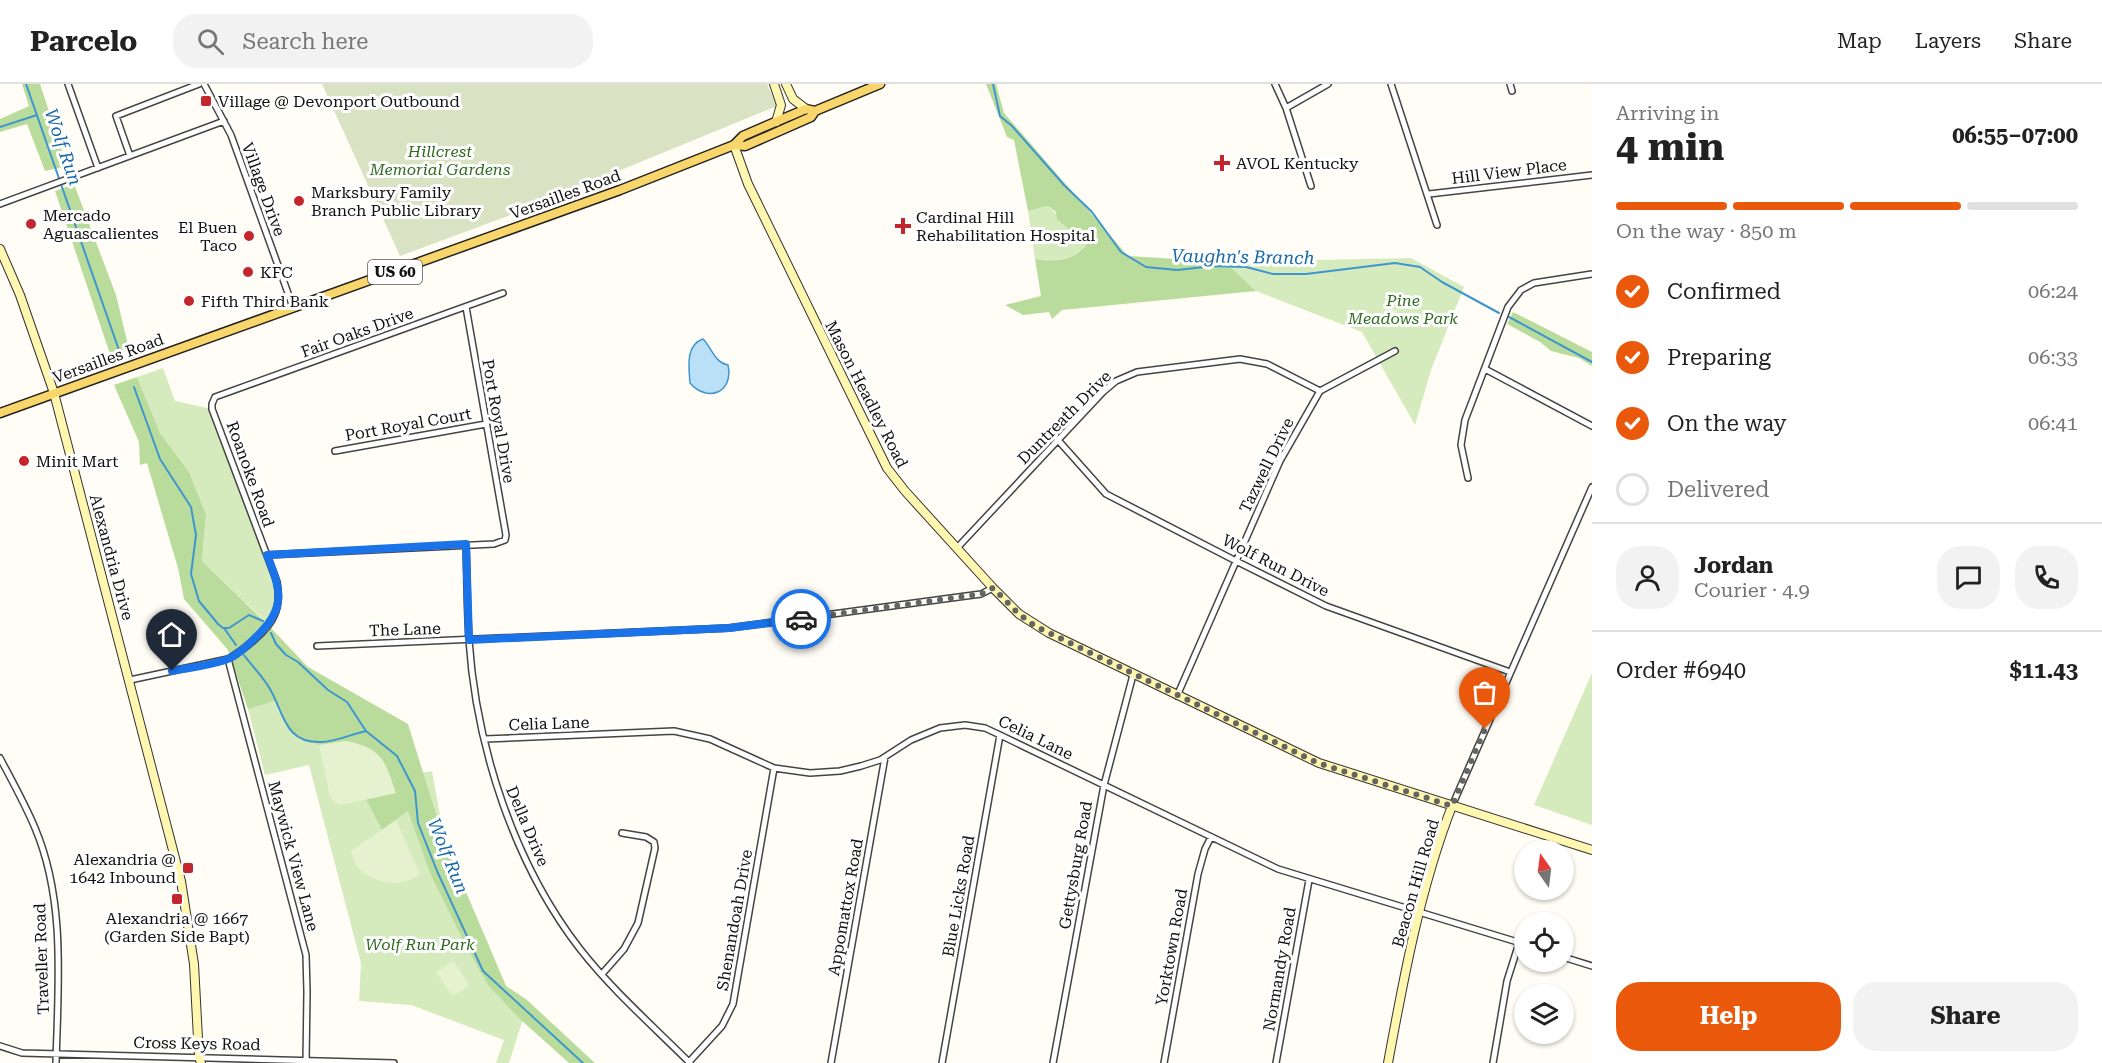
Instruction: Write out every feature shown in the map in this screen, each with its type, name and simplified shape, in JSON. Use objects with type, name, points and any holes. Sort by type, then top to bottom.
[{"type":"main road","points":[[774,84],[781,105],[776,122]]},
{"type":"main road","points":[[786,84],[793,99],[810,110]]},
{"type":"main road","name":"Versailles Road","points":[[734,146],[743,136],[880,84]]},
{"type":"main road","name":"Versailles Road","points":[[0,413],[620,190],[734,146],[745,146],[811,117],[810,110]]},
{"type":"main road","name":"Mason Headley Road","points":[[734,146],[748,184],[881,458],[905,491],[1019,614],[1035,626],[1133,675],[1318,763],[1592,850]]},
{"type":"main road","name":"Alexandria Drive","points":[[0,249],[17,287],[54,393],[130,680],[184,897],[194,964],[199,1061]]},
{"type":"main road","name":"Beacon Hill Road","points":[[1388,1063],[1418,912],[1452,806]]},
{"type":"street","points":[[68,84],[98,168]]},
{"type":"street","points":[[130,156],[116,116],[201,84]]},
{"type":"street","name":"Village Drive","points":[[201,84],[224,121],[293,307]]},
{"type":"street","points":[[1275,84],[1286,108],[1311,186]]},
{"type":"street","points":[[1286,108],[1328,84]]},
{"type":"street","points":[[1391,84],[1429,194],[1437,225]]},
{"type":"street","points":[[1510,84],[1512,91]]},
{"type":"street","points":[[0,204],[224,121]]},
{"type":"street","name":"Hill View Place","points":[[1429,194],[1592,175]]},
{"type":"street","points":[[1468,478],[1461,445],[1462,431],[1508,307],[1521,290],[1534,283],[1592,274]]},
{"type":"street","name":"Fair Oaks Drive","points":[[221,395],[503,294]]},
{"type":"street","name":"Port Royal Drive","points":[[466,307],[506,539],[494,544],[466,544]]},
{"type":"street","points":[[1320,391],[1395,351]]},
{"type":"street","name":"Duntreath Drive","points":[[957,548],[1057,439],[1116,381],[1126,375],[1151,369],[1248,359],[1267,364],[1320,391]]},
{"type":"street","points":[[1485,369],[1592,426]]},
{"type":"street","name":"Tazwell Drive","points":[[1178,696],[1280,461],[1320,391]]},
{"type":"street","name":"Roanoke Road","points":[[130,680],[228,659],[249,643],[274,617],[278,599],[277,582],[212,409],[213,400],[221,395]]},
{"type":"street","name":"Port Royal Court","points":[[335,451],[486,424]]},
{"type":"street","name":"Wolf Run Drive","points":[[1057,439],[1106,494],[1236,561],[1326,606],[1510,672]]},
{"type":"street","name":"Beacon Hill Road","points":[[1452,806],[1592,487]]},
{"type":"street","points":[[267,555],[466,544]]},
{"type":"street","name":"Della Drive","points":[[466,544],[469,640],[484,739],[505,811],[534,876],[569,933],[602,974],[690,1062]]},
{"type":"street","name":"The Lane","points":[[317,646],[729,628],[981,594],[993,588]]},
{"type":"street","name":"Maywick View Lane","points":[[228,659],[306,955],[306,1061]]},
{"type":"street","name":"Gettysburg Road","points":[[1053,1063],[1104,785],[1133,675]]},
{"type":"street","name":"Celia Lane","points":[[484,739],[674,731],[710,739],[774,768],[810,773],[840,771],[861,766],[885,757],[925,733],[955,725],[986,728],[1278,869],[1514,942]]},
{"type":"street","name":"Blue Licks Road","points":[[942,1063],[1000,735]]},
{"type":"street","name":"Appomattox Road","points":[[831,1063],[885,757]]},
{"type":"street","name":"Traveller Road","points":[[0,758],[36,829],[50,875],[58,946],[56,1063]]},
{"type":"street","name":"Shenandoah Drive","points":[[690,1062],[722,1026],[733,1004],[774,768]]},
{"type":"street","points":[[602,974],[624,949],[638,922],[655,848],[654,842],[646,837],[622,833]]},
{"type":"street","name":"Yorktown Road","points":[[1164,1063],[1200,867],[1211,837]]},
{"type":"street","name":"Normandy Road","points":[[1276,1063],[1310,880]]},
{"type":"street","points":[[1574,960],[1592,966]]},
{"type":"street","points":[[1493,1063],[1507,981],[1514,964]]},
{"type":"street","name":"Cross Keys Road","points":[[0,1046],[22,1053],[199,1061],[390,1063]]},
{"type":"green space","points":[[22,84],[40,84],[67,166],[45,171],[27,124],[0,132],[0,119],[29,106]]},
{"type":"green space","name":"Hillcrest Memorial Gardens","points":[[322,84],[767,84],[777,106],[516,213],[400,256]]},
{"type":"green space","points":[[986,84],[996,84],[1004,113],[1128,256],[1225,262],[1256,291],[1062,310],[1052,319],[1049,312],[1023,315],[1005,305],[1041,296],[1035,259],[1063,259],[1087,245],[1057,219],[1056,212],[1048,206],[1028,211],[1014,140],[1007,137]]},
{"type":"green space","points":[[74,184],[116,295],[129,349],[110,354],[55,191]]},
{"type":"green space","points":[[1048,206],[1088,245],[1063,259],[1035,259],[1028,211]]},
{"type":"green space","name":"Pine Meadows Park","points":[[1411,258],[1464,287],[1431,370],[1415,425],[1362,332],[1256,291],[1225,262]]},
{"type":"green space","points":[[1387,309],[1397,310],[1396,327],[1386,327]]},
{"type":"green space","points":[[1513,312],[1592,352],[1592,366],[1579,358],[1551,351],[1540,342],[1507,324]]},
{"type":"green space","points":[[163,368],[175,401],[212,409],[275,575],[277,608],[269,625],[202,561],[206,514],[189,472],[160,433],[137,377]]},
{"type":"green space","points":[[137,377],[160,433],[189,472],[206,514],[202,561],[308,667],[408,724],[445,843],[506,986],[527,1000],[595,1063],[569,1063],[521,1020],[488,985],[430,873],[408,811],[382,830],[366,799],[396,793],[345,741],[319,745],[289,730],[275,701],[248,709],[228,650],[184,599],[178,568],[147,463],[140,465],[139,442],[114,385]]},
{"type":"green space","points":[[1592,673],[1592,825],[1534,805]]},
{"type":"green space","name":"Wolf Run Park","points":[[275,701],[279,712],[351,734],[416,774],[432,771],[445,843],[506,986],[527,1000],[509,1063],[496,1063],[504,1040],[411,1005],[359,1001],[361,963],[309,765],[265,775],[248,709]]},
{"type":"green space","points":[[345,741],[367,747],[380,757],[389,772],[396,793],[341,805],[334,802],[330,796],[319,745]]},
{"type":"green space","points":[[396,820],[420,874],[405,881],[389,883],[366,874],[356,864],[351,851]]},
{"type":"green space","points":[[453,961],[470,985],[453,996],[436,972]]},
{"type":"water","points":[[703,339],[716,358],[728,365],[727,382],[718,392],[704,393],[690,383],[689,358],[693,346]]},
{"type":"waterway","name":"Wolf Run","points":[[26,84],[121,356]]},
{"type":"waterway","name":"Vaughn's Branch","points":[[993,84],[1000,116],[1092,212],[1121,252],[1146,267],[1177,270],[1213,266],[1246,267],[1273,274],[1306,274],[1395,263],[1420,267],[1442,282],[1499,313]]},
{"type":"waterway","points":[[0,127],[37,115]]},
{"type":"waterway","name":"Vaughn's Branch","points":[[1509,317],[1592,362]]},
{"type":"waterway","name":"Wolf Run","points":[[134,387],[160,459],[191,507],[196,535],[191,574],[199,601],[223,628],[229,628],[249,615],[263,621]]},
{"type":"waterway","points":[[224,628],[236,645]]},
{"type":"waterway","name":"Wolf Run","points":[[271,633],[276,644],[286,655],[298,662],[328,690],[347,702],[366,731],[397,756],[415,791],[418,823],[437,871],[483,971],[583,1063]]},
{"type":"waterway","points":[[244,655],[270,689],[287,725],[299,738],[326,742],[366,731]]},
{"type":"way so far","points":[[801,619],[981,594],[993,588],[1019,614],[1035,626],[1284,748],[1344,773],[1452,806],[1485,729]]},
{"type":"place","name":"Village @ Devonport Outbound","points":[[206,101]]},
{"type":"place","name":"AVOL Kentucky","points":[[1222,163]]},
{"type":"place","name":"Marksbury Family Branch Public Library","points":[[299,201]]},
{"type":"place","name":"Mercado Aguascalientes","points":[[31,224]]},
{"type":"place","name":"Cardinal Hill Rehabilitation Hospital","points":[[903,226]]},
{"type":"place","name":"El Buen Taco","points":[[249,236]]},
{"type":"place","name":"KFC","points":[[248,272]]},
{"type":"place","name":"Fifth Third Bank","points":[[189,301]]},
{"type":"place","name":"Minit Mart","points":[[24,461]]},
{"type":"place","name":"Alexandria @ 1642 Inbound","points":[[188,868]]},
{"type":"place","name":"Alexandria @ 1667 (Garden Side Bapt)","points":[[177,899]]},
{"type":"route","points":[[172,671],[228,659],[237,654],[271,622],[277,608],[278,590],[267,555],[466,544],[469,640],[729,628],[801,619]]}]
